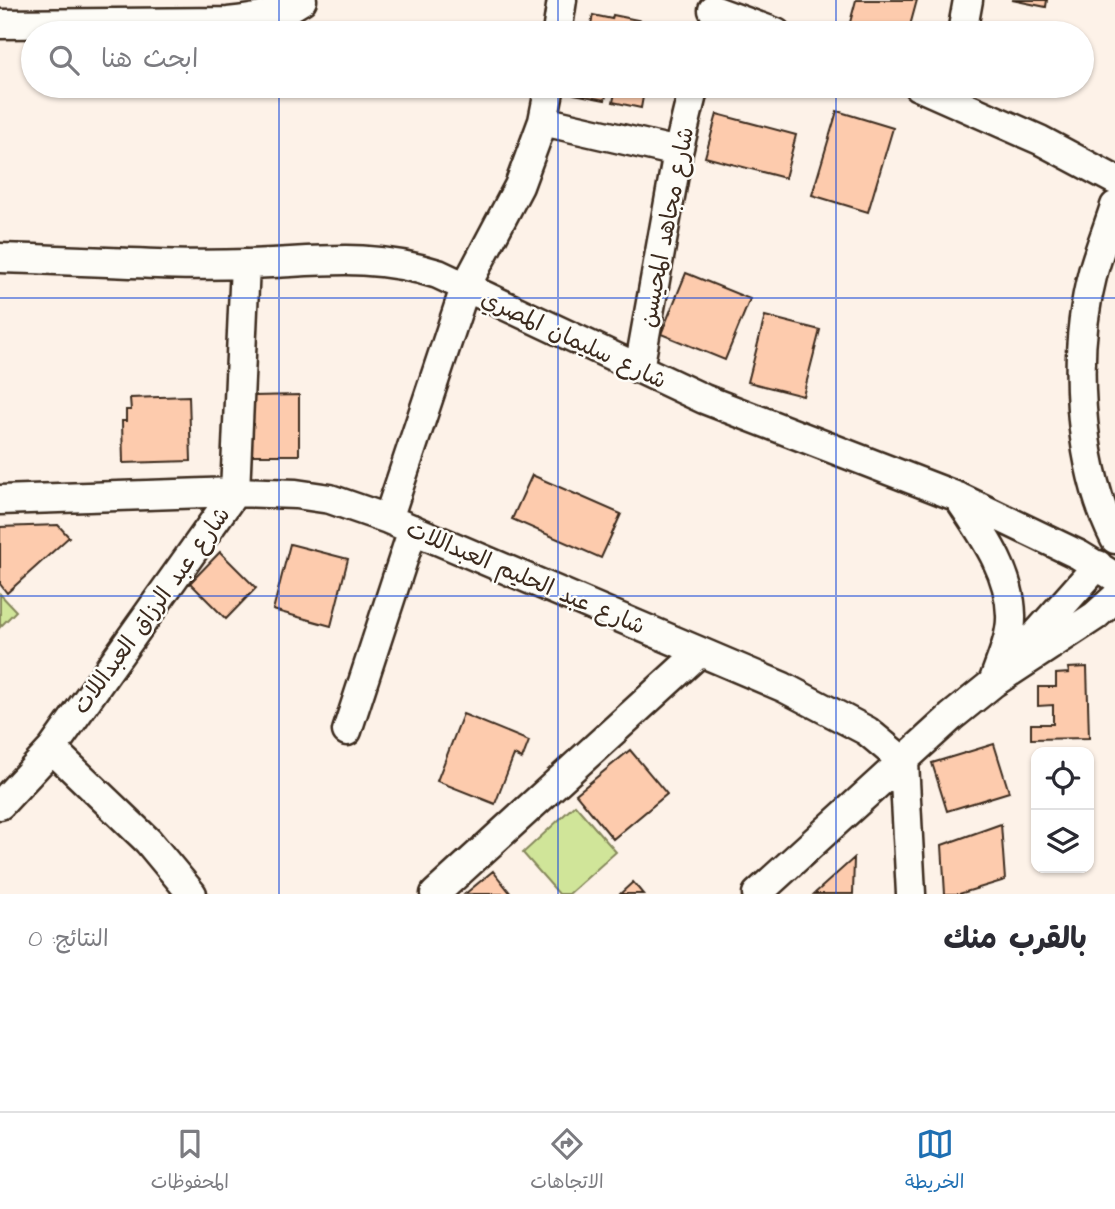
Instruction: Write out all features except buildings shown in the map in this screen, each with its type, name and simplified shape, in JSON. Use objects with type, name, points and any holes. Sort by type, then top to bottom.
[{"type":"street","points":[[240,21],[263,19],[287,10],[302,0]]},
{"type":"street","points":[[559,21],[562,0]]},
{"type":"street","points":[[964,21],[968,0]]},
{"type":"street","points":[[711,14],[735,21]]},
{"type":"street","points":[[0,24],[21,24]]},
{"type":"street","points":[[347,731],[465,288],[519,186],[543,121],[548,98]]},
{"type":"street","name":"شارع مجاهد المحيسن","points":[[639,369],[678,152],[691,98]]},
{"type":"street","points":[[962,98],[1115,180]]},
{"type":"street","points":[[543,121],[678,152]]},
{"type":"street","points":[[1115,206],[1093,271],[1085,312],[1081,376],[1095,493],[1115,538]]},
{"type":"street","name":"شارع سليمان المصري","points":[[0,258],[245,264],[367,258],[401,262],[438,274],[704,399],[958,497],[1106,571]]},
{"type":"street","name":"شارع عبد الرزاق العبداللات","points":[[0,804],[52,749],[235,492],[245,264]]},
{"type":"street","name":"شارع عبد الحليم العبداللات","points":[[0,500],[235,492],[315,495],[400,524],[783,687],[867,731],[904,762]]},
{"type":"street","points":[[958,497],[993,553],[1004,579],[1011,616],[993,683]]},
{"type":"street","points":[[757,894],[951,717],[993,683],[1106,571]]},
{"type":"street","points":[[993,683],[1108,610]]},
{"type":"street","points":[[435,894],[700,652]]},
{"type":"street","points":[[52,749],[148,841],[192,894]]},
{"type":"street","points":[[904,762],[911,894]]},
{"type":"green space","points":[[0,594],[16,611],[0,627]]},
{"type":"green space","points":[[575,805],[616,852],[569,894],[559,894],[523,853]]}]
